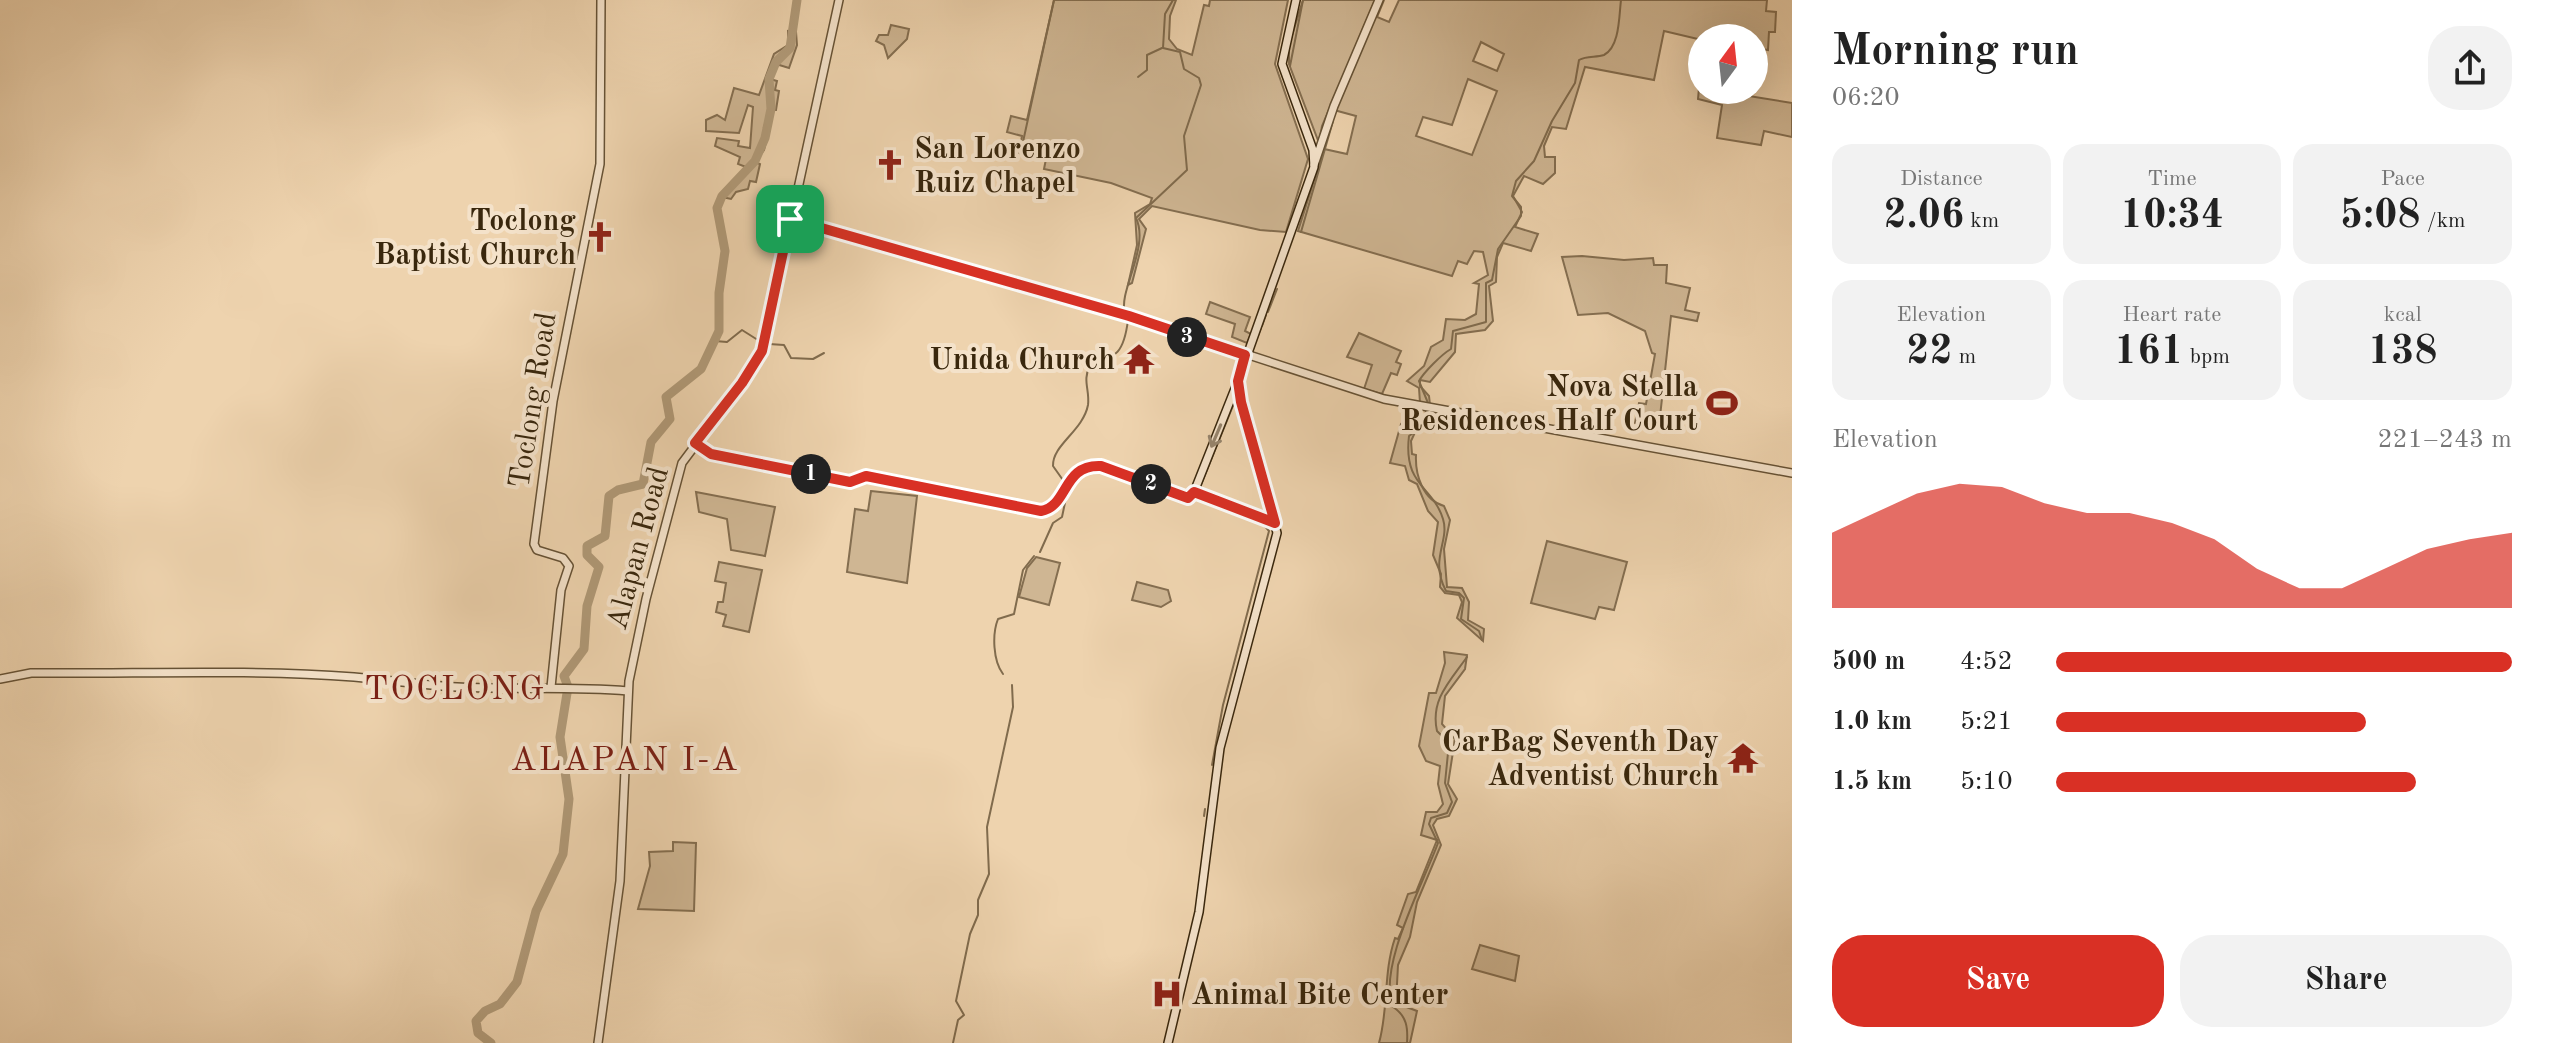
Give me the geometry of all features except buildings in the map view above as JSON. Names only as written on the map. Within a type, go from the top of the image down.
[{"type":"street","name":"Toclong Road","points":[[551,687],[561,590],[569,566],[563,558],[537,550],[534,544],[553,401],[600,164],[601,0]]},
{"type":"street","name":"Alapan Road","points":[[598,1043],[620,881],[628,691],[670,505],[682,463],[762,351],[839,0]]},
{"type":"street","points":[[1296,0],[1282,64],[1311,143],[1314,167]]},
{"type":"street","points":[[695,443],[711,454],[850,482],[866,476],[1047,510],[1086,465],[1101,466],[1188,498],[1194,492],[1231,400],[1334,106],[1379,0]]},
{"type":"street","points":[[790,219],[1129,316],[1245,355],[1420,407],[1792,473]]},
{"type":"street","points":[[1168,1043],[1199,912],[1220,748],[1277,533],[1238,381]]},
{"type":"street","points":[[1231,400],[1241,402]]},
{"type":"street","points":[[1194,492],[1275,523]]},
{"type":"street","points":[[0,679],[31,673],[264,675],[356,677],[389,683],[501,689],[567,686],[628,691]]},
{"type":"shaded area","points":[[1054,0],[1176,0],[1170,16],[1169,39],[1177,49],[1192,55],[1204,5],[1209,6],[1210,0],[1288,0],[1275,64],[1308,159],[1286,232],[1260,230],[1152,206],[1139,219],[1146,229],[1132,283],[1128,285],[1137,245],[1135,213],[1150,204],[1152,198],[1111,183],[1044,169],[1047,154],[1032,150],[1030,156],[1019,153],[1022,136],[1007,132],[1011,116],[1027,120]]},
{"type":"shaded area","points":[[1303,0],[1376,0],[1322,126],[1319,143],[1289,64],[1289,45]]},
{"type":"shaded area","points":[[1381,0],[1384,0],[1377,17],[1389,22],[1399,0],[1767,0],[1766,11],[1776,12],[1775,32],[1769,32],[1768,50],[1768,24],[1688,24],[1688,37],[1664,31],[1654,80],[1585,67],[1566,129],[1552,127],[1544,146],[1545,157],[1555,157],[1555,173],[1543,184],[1524,176],[1513,196],[1522,212],[1515,227],[1538,234],[1531,251],[1503,243],[1497,257],[1496,282],[1489,286],[1493,321],[1485,330],[1456,334],[1455,352],[1430,382],[1420,380],[1420,386],[1429,396],[1430,405],[1420,403],[1419,388],[1407,381],[1424,366],[1431,347],[1443,340],[1446,319],[1465,320],[1476,314],[1479,284],[1474,283],[1488,275],[1483,252],[1474,251],[1467,264],[1458,261],[1452,276],[1298,231],[1324,149],[1347,154],[1356,116],[1334,110]],"holes":[[[1481,42],[1504,54],[1497,71],[1473,61]],[[1468,79],[1497,91],[1472,155],[1416,136],[1423,117],[1452,125]]]},
{"type":"shaded area","points":[[891,25],[909,29],[907,39],[888,58],[884,45],[876,41],[879,35],[888,35]]},
{"type":"shaded area","points":[[788,31],[796,32],[797,45],[789,68],[776,64],[770,79],[777,81],[775,90],[779,91],[776,110],[770,110],[764,127],[769,129],[764,150],[755,162],[760,164],[756,182],[750,181],[748,189],[736,192],[731,199],[722,197],[746,167],[738,164],[740,157],[715,146],[717,138],[739,141],[738,146],[750,148],[753,107],[748,105],[739,133],[706,131],[706,120],[717,115],[725,120],[734,88],[759,95],[774,54],[788,45]]},
{"type":"shaded area","points":[[1768,99],[1792,103],[1792,137],[1764,131],[1761,145],[1717,138],[1722,105],[1718,104],[1768,104]]},
{"type":"shaded area","points":[[1562,257],[1624,260],[1653,258],[1654,265],[1667,265],[1666,283],[1690,288],[1685,310],[1699,313],[1697,321],[1671,316],[1659,426],[1635,423],[1639,403],[1646,404],[1655,354],[1645,331],[1608,313],[1578,315]]},
{"type":"shaded area","points":[[1210,302],[1250,317],[1245,331],[1251,334],[1247,343],[1232,337],[1235,324],[1206,314]]},
{"type":"shaded area","points":[[1359,333],[1401,351],[1396,362],[1401,364],[1397,375],[1391,373],[1382,394],[1364,389],[1372,365],[1347,357]]},
{"type":"shaded area","points":[[1426,411],[1438,413],[1434,431],[1417,428],[1411,441],[1412,454],[1416,455],[1422,486],[1431,498],[1444,506],[1450,520],[1444,549],[1447,587],[1462,588],[1469,602],[1468,620],[1484,629],[1483,641],[1457,618],[1462,602],[1459,595],[1445,593],[1440,587],[1441,574],[1433,555],[1438,522],[1428,511],[1417,484],[1409,480],[1405,466],[1390,463],[1401,424],[1412,428],[1423,424]]},
{"type":"shaded area","points":[[871,491],[917,496],[907,583],[847,572],[855,509],[868,511]]},
{"type":"shaded area","points":[[696,492],[775,507],[765,556],[731,550],[727,519],[699,512]]},
{"type":"shaded area","points":[[1547,541],[1627,562],[1614,610],[1599,607],[1595,619],[1531,603]]},
{"type":"shaded area","points":[[1036,557],[1060,563],[1049,605],[1019,597],[1027,568]]},
{"type":"shaded area","points":[[719,562],[762,570],[749,632],[723,626],[726,615],[716,612],[718,602],[723,602],[726,583],[715,581]]},
{"type":"shaded area","points":[[1137,582],[1168,590],[1171,601],[1161,607],[1132,600]]},
{"type":"shaded area","points":[[1444,652],[1467,655],[1465,669],[1445,696],[1442,724],[1455,739],[1448,784],[1457,799],[1449,816],[1437,819],[1433,825],[1441,845],[1417,902],[1410,937],[1398,965],[1396,1003],[1417,1011],[1410,1043],[1379,1043],[1391,951],[1395,938],[1398,939],[1403,928],[1397,925],[1408,894],[1416,892],[1437,840],[1421,835],[1426,812],[1437,812],[1443,804],[1438,784],[1440,766],[1426,761],[1419,746],[1429,693],[1436,693],[1445,663]]},
{"type":"shaded area","points":[[673,842],[696,843],[694,911],[638,909],[650,866],[649,852],[673,851]]},
{"type":"shaded area","points":[[1480,945],[1519,956],[1515,981],[1472,969]]},
{"type":"waterway","points":[[491,1043],[478,1033],[476,1021],[485,1011],[500,1004],[517,982],[536,911],[563,854],[569,799],[560,737],[568,687],[564,676],[584,649],[587,606],[599,567],[587,555],[587,546],[605,536],[609,496],[618,490],[643,484],[651,442],[670,419],[666,397],[701,369],[719,331],[719,293],[725,251],[717,208],[722,196],[755,161],[765,138],[771,109],[769,79],[776,62],[790,48],[797,0]]},
{"type":"waterway","points":[[1021,151],[1054,0]]},
{"type":"waterway","points":[[1125,312],[1124,303],[1139,242],[1136,218],[1187,170],[1184,136],[1201,85],[1199,78],[1184,69],[1180,52],[1163,48],[1165,14],[1173,0]]},
{"type":"waterway","points":[[1290,66],[1303,0]]},
{"type":"waterway","points":[[1360,36],[1375,0]]},
{"type":"waterway","points":[[1428,403],[1419,381],[1451,349],[1453,331],[1486,322],[1486,283],[1492,280],[1498,249],[1521,216],[1521,207],[1512,196],[1516,181],[1534,161],[1552,121],[1575,83],[1579,60],[1604,55],[1613,45],[1621,0]]},
{"type":"waterway","points":[[1138,77],[1147,70],[1147,55],[1162,48]]},
{"type":"waterway","points":[[1301,232],[1333,121]]},
{"type":"waterway","points":[[1268,312],[1277,289]]},
{"type":"waterway","points":[[1262,326],[1266,315]]},
{"type":"waterway","points":[[1065,483],[1053,466],[1054,458],[1085,414],[1088,405],[1086,381],[1090,366],[1118,352],[1128,320]]},
{"type":"waterway","points":[[1257,338],[1261,328]]},
{"type":"waterway","points":[[715,341],[727,342],[742,330],[761,342]]},
{"type":"waterway","points":[[769,344],[784,345],[791,358],[813,359],[824,353]]},
{"type":"waterway","points":[[1200,487],[1234,403]]},
{"type":"waterway","points":[[1429,411],[1427,423],[1409,436],[1410,465],[1443,519],[1444,535],[1439,560],[1441,580],[1446,591],[1459,593],[1464,598],[1461,619],[1479,631],[1482,640]]},
{"type":"waterway","points":[[1040,552],[1053,523],[1062,517],[1066,498]]},
{"type":"waterway","points":[[1198,500],[1264,525],[1269,531],[1223,705],[1212,765]]},
{"type":"waterway","points":[[1003,674],[995,655],[996,625],[998,619],[1014,614],[1023,570],[1034,556]]},
{"type":"waterway","points":[[1407,1043],[1406,1023],[1393,1007],[1391,971],[1404,926],[1438,843],[1429,824],[1431,818],[1447,813],[1452,802],[1445,783],[1449,743],[1437,731],[1436,710],[1443,691],[1467,657]]},
{"type":"waterway","points":[[953,1043],[958,1020],[964,1015],[956,1001],[970,934],[978,915],[978,900],[989,874],[987,827],[1013,707],[1012,685]]},
{"type":"waterway","points":[[1204,816],[1205,809]]},
{"type":"place","name":"San Lorenzo Ruiz Chapel","points":[[890,165]]},
{"type":"place","name":"Toclong Baptist Church","points":[[600,237]]},
{"type":"place","name":"Unida Church","points":[[1139,359]]},
{"type":"place","name":"Nova Stella Residences Half Court","points":[[1722,403]]},
{"type":"place","name":"CarBag Seventh Day Adventist Church","points":[[1743,758]]},
{"type":"place","name":"Animal Bite Center","points":[[1167,994]]},
{"type":"district","name":"TOCLONG","points":[[455,687]]},
{"type":"district","name":"ALAPAN I-A","points":[[625,758]]},
{"type":"route","points":[[790,219],[1129,316],[1245,355],[1238,381],[1241,402],[1275,523],[1194,492],[1188,498],[1101,466],[1086,465],[1079,470],[1053,505],[1041,511],[933,487],[866,476],[850,482],[711,454],[695,443],[712,425],[762,351],[790,219]]}]
